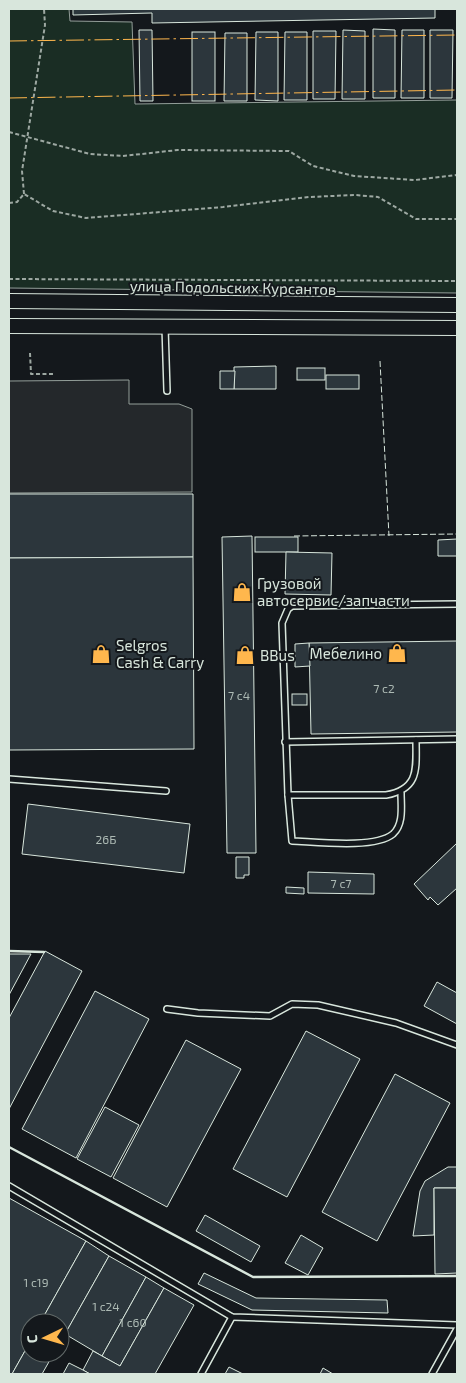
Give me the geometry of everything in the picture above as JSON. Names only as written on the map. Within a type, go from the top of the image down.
[{"type":"main road","name":"улица Подольских Курсантов","points":[[9,301],[457,305]]},
{"type":"main road","points":[[9,326],[457,328]]},
{"type":"lane","points":[[165,326],[167,391]]},
{"type":"lane","points":[[401,793],[402,819],[394,833],[377,842],[292,842],[285,742],[282,623],[288,609],[292,606],[457,604]]},
{"type":"lane","points":[[288,796],[386,796],[401,793],[411,784],[416,772],[416,740]]},
{"type":"lane","points":[[285,742],[457,740]]},
{"type":"lane","points":[[9,779],[166,791]]},
{"type":"lane","points":[[167,1009],[198,1013],[270,1016],[292,1004],[318,1005],[396,1023],[457,1045]]},
{"type":"lane","points":[[9,1186],[232,1317],[457,1324]]},
{"type":"lane","points":[[200,1374],[232,1317]]},
{"type":"lane","points":[[432,1374],[457,1328]]},
{"type":"path","points":[[9,203],[17,202],[24,194],[22,170],[45,25],[44,9]]},
{"type":"path","points":[[9,132],[90,154],[123,156],[178,150],[289,151],[314,166],[354,176],[415,180],[457,175]]},
{"type":"path","points":[[24,194],[53,211],[86,218],[233,206],[309,197],[355,195],[378,197],[416,219],[457,219]]},
{"type":"path","points":[[9,279],[457,281]]},
{"type":"path","points":[[30,353],[31,374],[54,374]]},
{"type":"green space","points":[[9,9],[69,9],[70,21],[132,22],[135,104],[457,100],[457,293],[9,288]]},
{"type":"shaded area","points":[[129,380],[129,404],[179,404],[192,409],[192,492],[9,493],[9,381]]},
{"type":"building","points":[[73,9],[435,9],[435,18],[152,23],[152,13],[73,15]]},
{"type":"building","points":[[373,29],[395,30],[395,98],[373,98]]},
{"type":"building","points":[[139,30],[152,30],[153,101],[140,101]]},
{"type":"building","points":[[343,30],[365,31],[365,99],[342,99]]},
{"type":"building","points":[[402,30],[424,30],[424,98],[401,98]]},
{"type":"building","points":[[430,30],[453,30],[452,98],[430,98]]},
{"type":"building","points":[[313,31],[336,31],[335,99],[313,99]]},
{"type":"building","points":[[192,32],[215,32],[215,101],[192,101]]},
{"type":"building","points":[[256,32],[278,32],[278,101],[255,100]]},
{"type":"building","points":[[285,32],[307,32],[307,100],[284,100]]},
{"type":"building","points":[[225,33],[247,33],[247,101],[224,101]]},
{"type":"building","points":[[276,366],[276,389],[234,389],[234,367]]},
{"type":"building","points":[[297,368],[325,368],[325,380],[297,380]]},
{"type":"building","points":[[220,371],[235,371],[234,389],[220,389]]},
{"type":"building","points":[[326,375],[359,375],[359,389],[326,389]]},
{"type":"building","points":[[9,494],[193,494],[193,557],[9,558]]},
{"type":"building","points":[[252,536],[256,853],[227,853],[222,537]]},
{"type":"building","points":[[255,537],[298,537],[298,552],[255,552]]},
{"type":"building","points":[[457,539],[457,556],[438,556],[438,540]]},
{"type":"building","points":[[286,552],[332,553],[331,595],[285,594]]},
{"type":"building","name":"Selgros Cash & Carry","points":[[193,557],[194,749],[9,750],[9,558]]},
{"type":"building","points":[[457,641],[457,732],[311,734],[309,643]]},
{"type":"building","points":[[309,643],[310,666],[295,667],[295,644]]},
{"type":"building","points":[[292,694],[307,694],[307,705],[292,705]]},
{"type":"building","points":[[28,804],[190,824],[184,873],[22,854]]},
{"type":"building","points":[[457,843],[457,888],[438,905],[430,897],[428,900],[414,884]]},
{"type":"building","points":[[236,857],[249,857],[249,875],[244,875],[244,878],[236,878]]},
{"type":"building","points":[[308,872],[374,874],[374,894],[308,893]]},
{"type":"building","points":[[286,887],[304,888],[304,894],[286,893]]},
{"type":"building","points":[[45,951],[82,971],[9,1109],[9,1018]]},
{"type":"building","points":[[9,954],[31,954],[9,995]]},
{"type":"building","points":[[437,982],[457,993],[457,1024],[424,1006]]},
{"type":"building","points":[[95,991],[149,1019],[76,1158],[22,1129]]},
{"type":"building","points":[[306,1031],[360,1059],[287,1197],[233,1169]]},
{"type":"building","points":[[186,1040],[241,1069],[167,1207],[113,1178]]},
{"type":"building","points":[[395,1074],[450,1103],[377,1241],[322,1212]]},
{"type":"building","points":[[105,1107],[139,1125],[111,1177],[77,1159]]},
{"type":"building","points":[[448,1167],[457,1167],[457,1188],[434,1188],[434,1235],[413,1236],[420,1191],[425,1181]]},
{"type":"building","points":[[434,1188],[457,1188],[457,1273],[435,1274]]},
{"type":"building","points":[[9,1198],[86,1241],[46,1313],[20,1313],[20,1360],[12,1374],[9,1374]]},
{"type":"building","points":[[205,1215],[260,1246],[251,1262],[196,1231]]},
{"type":"building","points":[[301,1235],[323,1248],[308,1275],[285,1263]]},
{"type":"building","points":[[86,1241],[109,1256],[70,1325],[70,1313],[46,1313]]},
{"type":"building","points":[[109,1256],[146,1277],[102,1356],[70,1337],[70,1325]]},
{"type":"building","points":[[204,1273],[256,1298],[387,1300],[388,1313],[252,1310],[198,1284]]},
{"type":"building","points":[[146,1277],[164,1288],[120,1366],[102,1356]]},
{"type":"building","points":[[164,1288],[194,1305],[155,1374],[90,1374],[83,1370],[93,1351],[120,1366]]},
{"type":"building","points":[[20,1360],[20,1363],[48,1363],[42,1374],[12,1374]]},
{"type":"building","points":[[69,1363],[90,1374],[63,1374]]},
{"type":"building","points":[[229,1367],[243,1374],[225,1374]]},
{"type":"building","points":[[323,1368],[333,1374],[320,1374]]},
{"type":"fence","points":[[380,361],[389,536]]},
{"type":"fence","points":[[294,536],[457,534]]},
{"type":"wall","points":[[9,951],[44,952]]},
{"type":"wall","points":[[9,1147],[253,1277],[457,1276]]},
{"type":"power","points":[[9,41],[457,35]]},
{"type":"power","points":[[9,98],[457,90]]},
{"type":"place","name":"Грузовой автосервис/запчасти","points":[[242,592]]},
{"type":"place","name":"Мебелино","points":[[397,653]]},
{"type":"place","name":"Selgros Cash & Carry","points":[[101,654]]},
{"type":"place","name":"BBus","points":[[245,655]]}]
